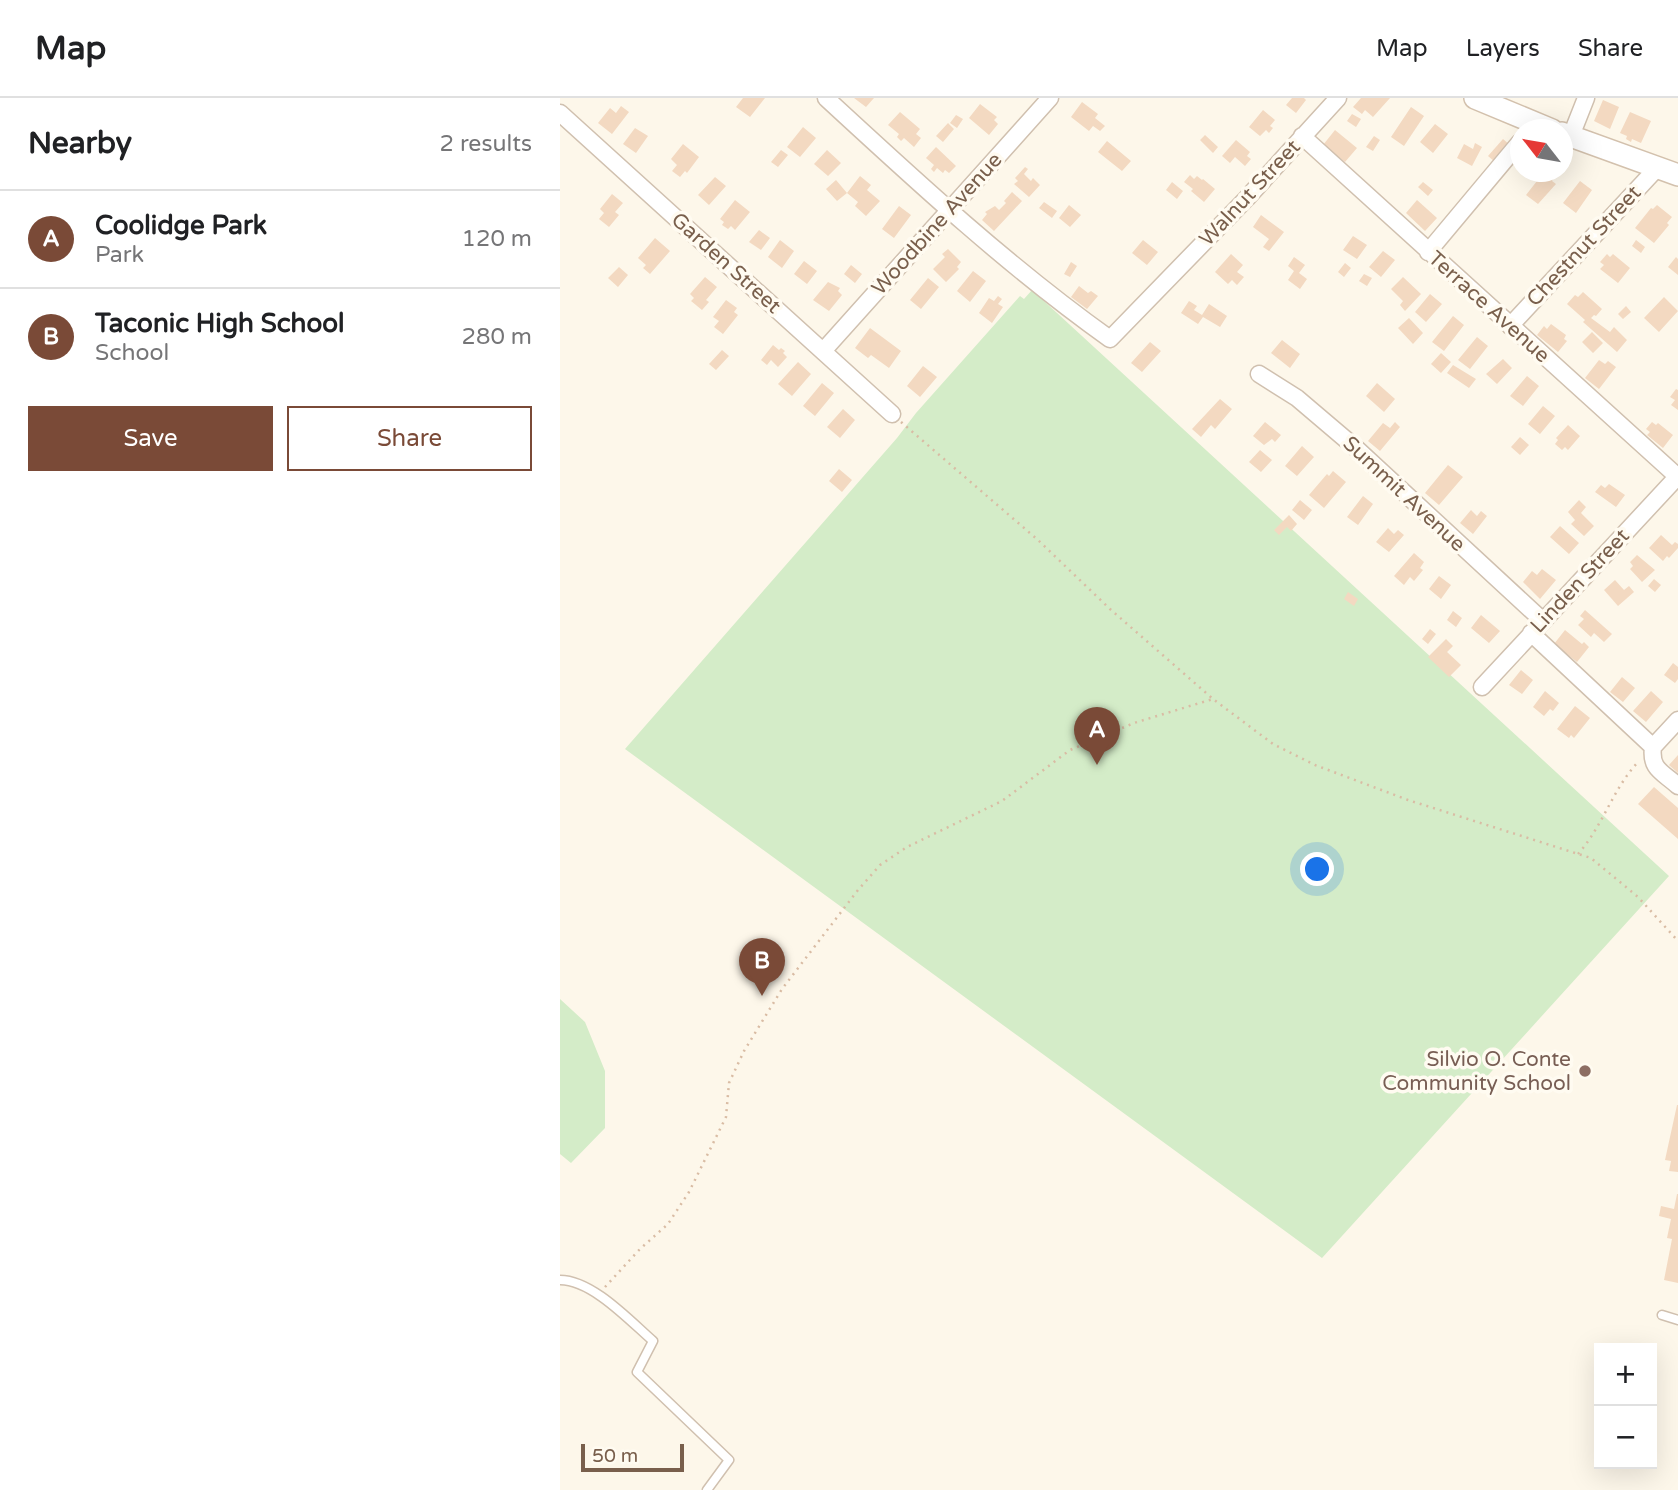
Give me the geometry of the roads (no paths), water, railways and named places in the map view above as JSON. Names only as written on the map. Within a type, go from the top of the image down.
[{"type":"street","points":[[826,98],[950,210]]},
{"type":"street","name":"Woodbine Avenue","points":[[824,350],[1050,98]]},
{"type":"street","name":"Walnut Street","points":[[950,210],[1062,305],[1110,339],[1247,198],[1338,98]]},
{"type":"street","points":[[1475,98],[1525,119]]},
{"type":"street","points":[[1563,119],[1586,98]]},
{"type":"street","name":"Garden Street","points":[[560,113],[892,414]]},
{"type":"street","name":"Terrace Avenue","points":[[1302,136],[1678,476]]},
{"type":"street","points":[[1573,138],[1678,175]]},
{"type":"street","points":[[1428,252],[1510,155]]},
{"type":"street","name":"Chestnut Street","points":[[1510,326],[1658,167]]},
{"type":"street","name":"Summit Avenue","points":[[1259,374],[1297,398],[1357,449],[1537,627],[1653,747]]},
{"type":"street","name":"Linden Street","points":[[1482,687],[1678,476]]},
{"type":"street","points":[[1678,720],[1653,747],[1651,759],[1678,786]]},
{"type":"lane","points":[[560,1280],[572,1280],[598,1294],[653,1341],[637,1372],[729,1460],[707,1490]]},
{"type":"lane","points":[[1662,1315],[1678,1320]]},
{"type":"place","name":"Coolidge Park","points":[[1097,765]]},
{"type":"place","name":"Taconic High School","points":[[762,996]]},
{"type":"place","name":"Silvio O. Conte Community School","points":[[1585,1071]]}]
